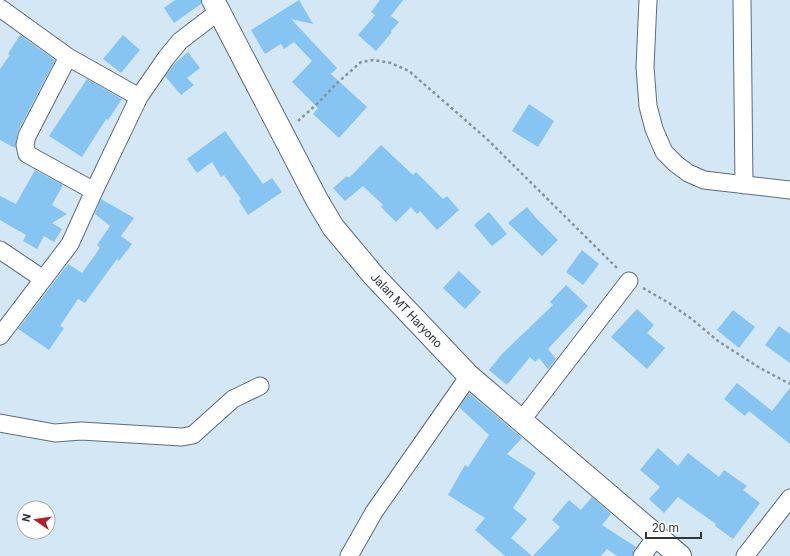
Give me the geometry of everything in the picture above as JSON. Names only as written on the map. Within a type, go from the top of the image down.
[{"type":"main road","name":"Jalan MT Haryono","points":[[216,6],[317,200],[334,227],[374,276],[469,376],[680,556]]},
{"type":"street","points":[[648,0],[645,67],[648,106],[654,130],[664,152],[688,173],[704,180],[790,190]]},
{"type":"street","points":[[742,0],[744,185]]},
{"type":"street","points":[[0,336],[70,244],[139,98],[166,58],[180,41],[216,6]]},
{"type":"street","points":[[0,8],[68,57],[139,98]]},
{"type":"street","points":[[68,57],[27,136],[25,145],[27,154],[94,191]]},
{"type":"street","points":[[0,250],[42,279]]},
{"type":"street","points":[[521,421],[629,281]]},
{"type":"street","points":[[349,556],[374,512],[469,376]]},
{"type":"street","points":[[0,423],[55,433],[81,431],[182,437],[193,435],[233,399],[260,386]]},
{"type":"street","points":[[745,556],[790,498]]},
{"type":"street","points":[[642,556],[656,537]]},
{"type":"path","points":[[283,134],[361,62],[373,60],[391,64],[409,71],[487,139],[629,281],[669,303],[693,320],[718,341],[754,364],[790,384]]},
{"type":"building","points":[[175,0],[201,0],[201,4],[174,23],[164,8]]},
{"type":"building","points":[[299,0],[313,24],[291,19],[337,68],[331,74],[367,107],[339,138],[313,114],[318,108],[292,82],[312,61],[294,42],[284,49],[281,44],[265,54],[251,30]]},
{"type":"building","points":[[380,0],[403,0],[391,16],[399,22],[376,51],[358,35],[375,15],[371,12]]},
{"type":"building","points":[[20,35],[55,60],[18,131],[15,148],[0,140],[0,69],[10,55],[8,54]]},
{"type":"building","points":[[123,35],[140,50],[121,73],[103,59]]},
{"type":"building","points":[[188,52],[200,68],[187,78],[194,85],[181,95],[165,76],[176,62]]},
{"type":"building","points":[[87,79],[122,99],[108,120],[106,119],[82,157],[49,136]]},
{"type":"building","points":[[529,104],[554,121],[538,147],[512,131]]},
{"type":"building","points":[[225,131],[263,184],[272,178],[282,192],[248,215],[239,201],[241,199],[224,175],[221,177],[212,162],[197,173],[187,159]]},
{"type":"building","points":[[381,145],[413,175],[416,172],[443,199],[447,196],[459,210],[437,230],[420,211],[417,214],[411,207],[396,222],[381,207],[383,205],[363,186],[345,201],[333,188],[347,176],[349,178]]},
{"type":"building","points":[[35,170],[63,185],[52,205],[67,214],[52,223],[62,229],[54,242],[44,236],[37,249],[23,241],[26,235],[0,220],[0,196],[16,204]]},
{"type":"building","points":[[101,199],[134,218],[121,236],[132,244],[119,261],[117,259],[85,303],[78,299],[60,326],[64,328],[49,350],[18,329],[68,264],[82,273],[100,248],[97,245],[110,226],[95,214]]},
{"type":"building","points":[[527,207],[558,240],[542,256],[508,223]]},
{"type":"building","points":[[489,212],[507,234],[492,246],[474,225]]},
{"type":"building","points":[[582,250],[599,264],[583,285],[566,272]]},
{"type":"building","points":[[459,271],[481,292],[465,309],[443,288]]},
{"type":"building","points":[[566,285],[588,306],[548,349],[556,359],[548,369],[539,358],[535,362],[530,357],[507,385],[489,370],[502,354],[553,305],[550,302]]},
{"type":"building","points":[[637,309],[654,325],[647,333],[665,348],[647,369],[611,337]]},
{"type":"building","points":[[733,310],[755,327],[739,348],[717,330]]},
{"type":"building","points":[[779,326],[790,334],[790,363],[765,345]]},
{"type":"building","points":[[737,383],[772,411],[790,388],[790,444],[749,411],[745,416],[724,399]]},
{"type":"building","points":[[469,393],[522,438],[507,454],[536,473],[513,508],[527,519],[511,538],[532,556],[505,556],[475,530],[485,518],[448,495],[465,465],[468,467],[489,435],[459,407]]},
{"type":"building","points":[[658,448],[678,466],[688,453],[719,477],[724,470],[747,486],[743,490],[760,503],[733,539],[715,526],[716,524],[678,497],[664,513],[649,499],[660,487],[640,470]]},
{"type":"building","points":[[592,497],[611,514],[602,525],[636,547],[632,556],[617,556],[607,549],[601,556],[533,556],[560,527],[552,520],[569,500],[581,510]]}]
